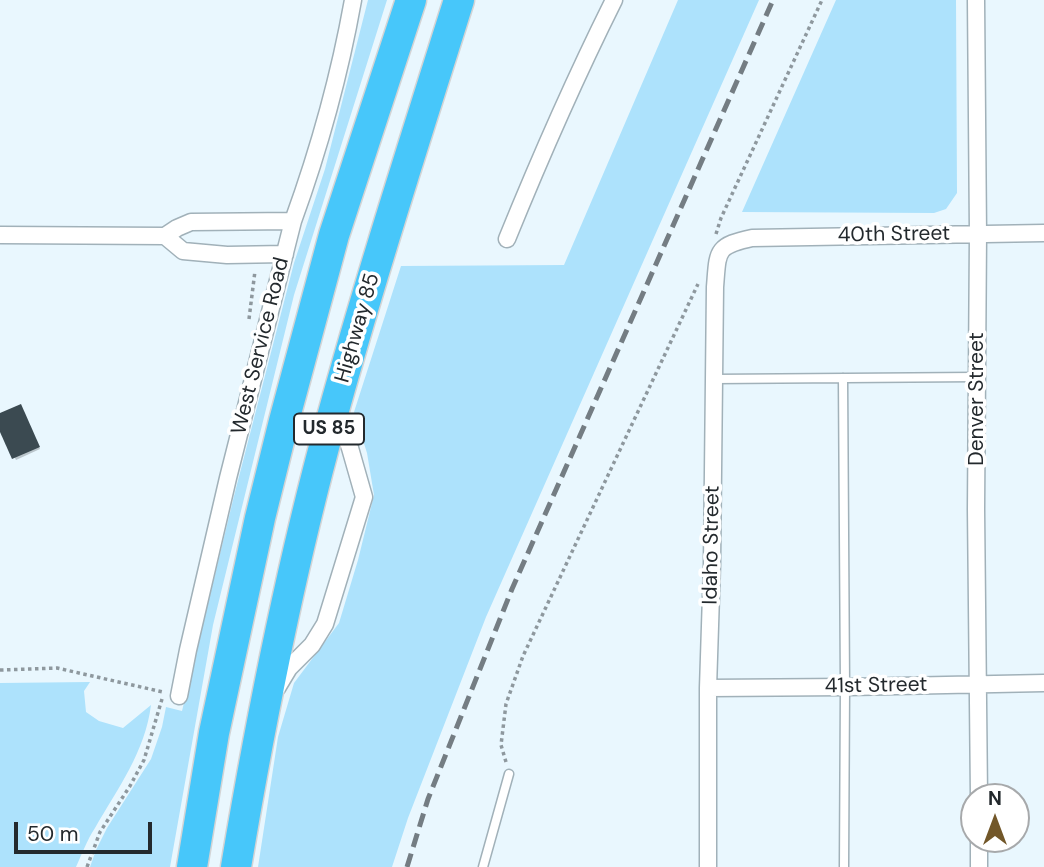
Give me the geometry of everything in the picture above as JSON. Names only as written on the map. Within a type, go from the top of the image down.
[{"type":"highway","name":"US 85","points":[[192,867],[217,720],[257,531],[284,421],[334,234],[411,0]]},
{"type":"highway","name":"Highway 85","points":[[236,867],[287,601],[335,407],[382,242],[460,0]]},
{"type":"street","name":"West Service Road","points":[[172,694],[188,650],[293,221],[306,185],[337,71],[353,0]]},
{"type":"street","points":[[507,239],[570,90],[614,0]]},
{"type":"street","name":"Denver Street","points":[[976,0],[979,783]]},
{"type":"street","points":[[0,235],[165,236],[191,222],[293,221]]},
{"type":"street","name":"40th Street","points":[[744,239],[1044,233]]},
{"type":"street","points":[[165,236],[183,251],[227,255],[285,254]]},
{"type":"street","name":"Idaho Street","points":[[708,867],[708,688],[715,287],[717,257],[723,248],[744,239]]},
{"type":"street","points":[[266,704],[289,668],[312,645],[326,624],[364,496],[335,407]]},
{"type":"street","name":"41st Street","points":[[708,688],[1044,683]]},
{"type":"lane","points":[[714,379],[977,377]]},
{"type":"lane","points":[[843,379],[844,867]]},
{"type":"lane","points":[[483,867],[509,774]]},
{"type":"path","points":[[713,241],[721,218],[822,0]]},
{"type":"path","points":[[247,327],[257,255]]},
{"type":"path","points":[[509,774],[501,745],[506,704],[523,656],[701,277]]},
{"type":"path","points":[[0,670],[57,668],[172,694],[144,760],[100,832],[87,867]]},
{"type":"shaded area","points":[[368,0],[387,0],[294,295],[213,625],[170,867],[90,867],[107,828],[151,759],[166,707],[182,711],[294,263],[325,169]]},
{"type":"shaded area","points":[[678,0],[759,0],[486,617],[408,818],[392,867],[258,867],[278,737],[294,683],[339,623],[374,495],[367,453],[354,412],[401,266],[564,265]]},
{"type":"shaded area","points":[[836,0],[956,0],[957,193],[946,209],[934,213],[742,212]]},
{"type":"shaded area","points":[[90,682],[84,691],[86,712],[99,721],[123,728],[151,705],[137,754],[76,867],[0,867],[0,683]]},
{"type":"building","points":[[21,404],[40,447],[12,459],[0,432],[0,413]]},
{"type":"railway","points":[[407,867],[428,799],[512,589],[773,0]]}]
